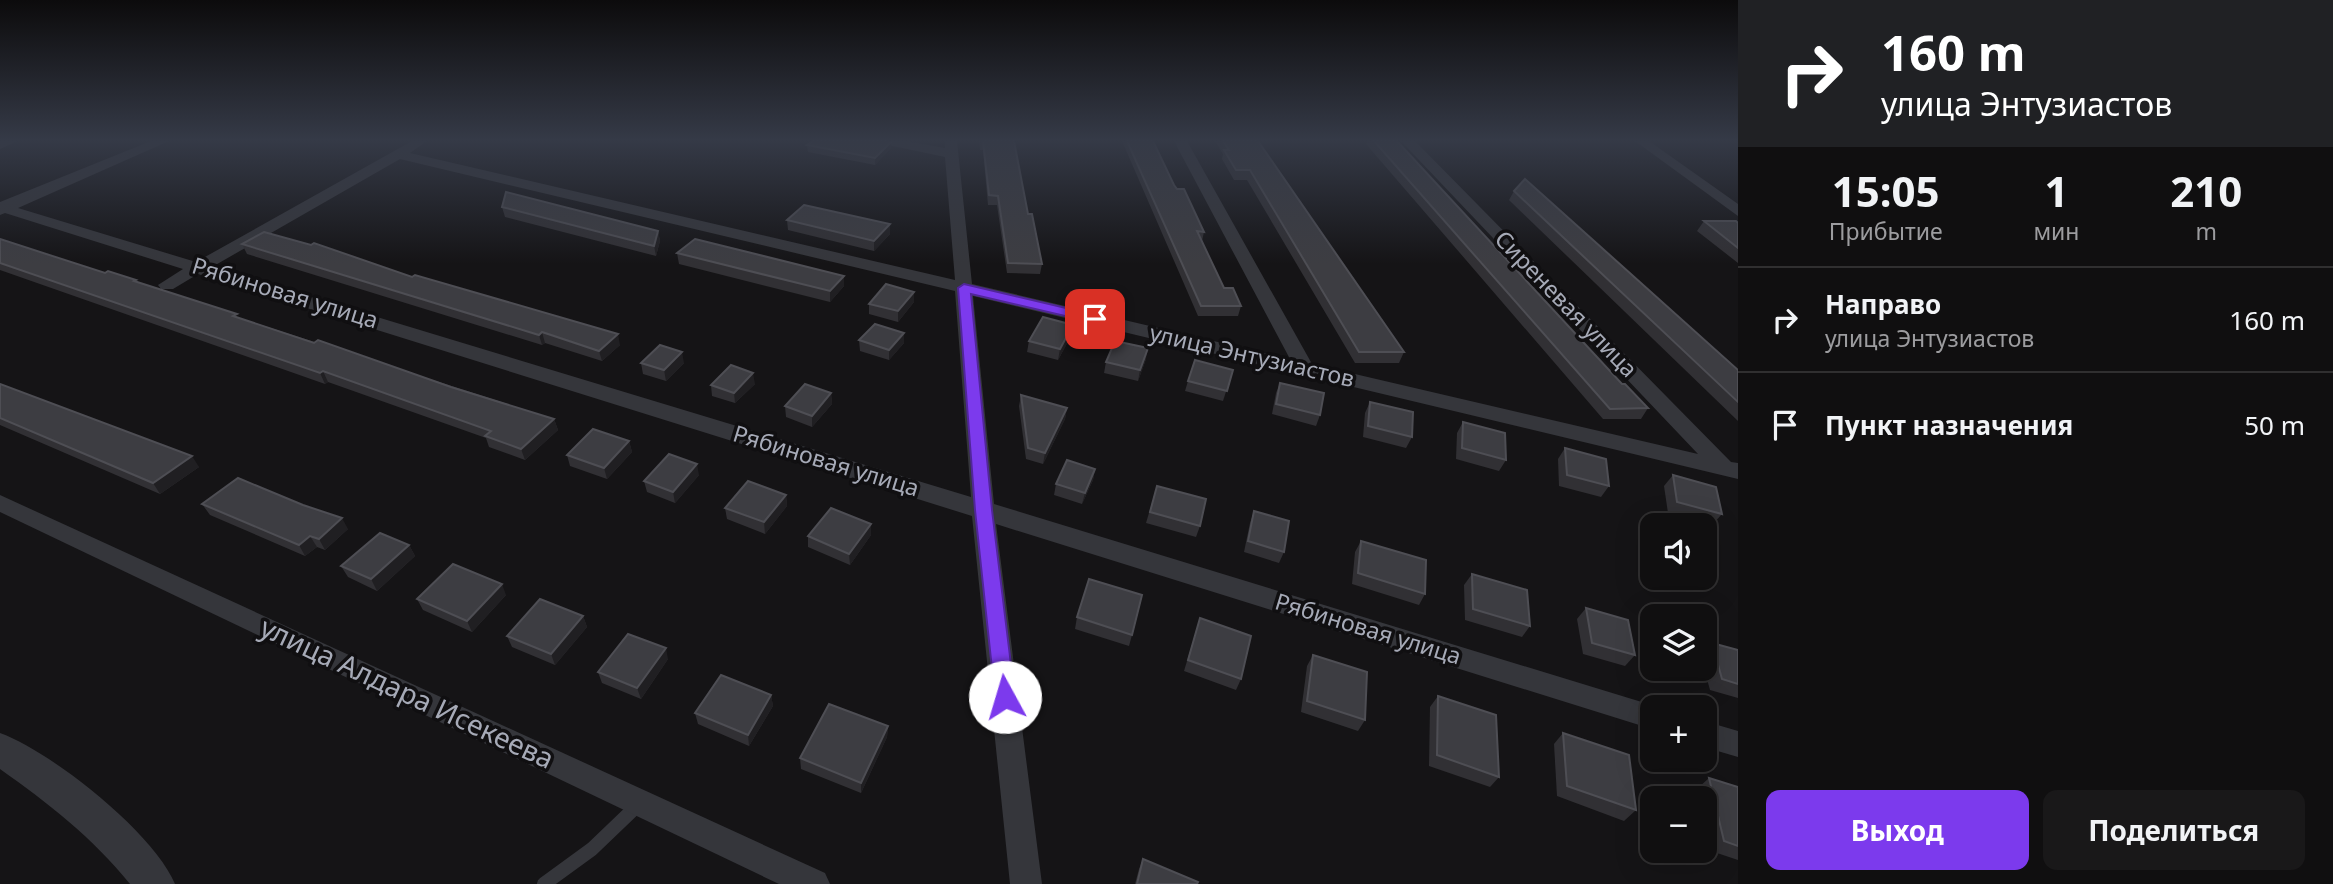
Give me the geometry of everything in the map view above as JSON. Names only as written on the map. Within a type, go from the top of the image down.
[{"type":"street","points":[[1,208],[63,182]]},
{"type":"street","points":[[167,285],[348,182]]},
{"type":"street","name":"улица Энтузиастов","points":[[517,182],[1731,470]]},
{"type":"street","points":[[955,182],[983,510],[1026,884]]},
{"type":"street","points":[[1203,182],[1305,369]]},
{"type":"street","name":"Сиреневая улица","points":[[1449,182],[1731,470]]},
{"type":"street","points":[[1698,182],[1738,211]]},
{"type":"street","name":"Рябиновая улица","points":[[1,208],[200,267],[1640,714]]},
{"type":"street","name":"улица Алдара Исекеева","points":[[0,503],[814,884]]},
{"type":"street","points":[[1717,738],[1738,744]]},
{"type":"street","points":[[0,749],[61,790],[120,841],[155,884]]},
{"type":"lane","points":[[544,884],[592,849],[641,802]]},
{"type":"building","points":[[988,182],[1022,182],[1028,214],[1032,214],[1042,264],[1008,263],[998,196],[989,195]]},
{"type":"building","points":[[1146,182],[1173,182],[1177,189],[1184,189],[1204,232],[1197,231],[1224,288],[1233,288],[1241,306],[1201,306]]},
{"type":"building","points":[[1257,182],[1287,182],[1404,352],[1359,352]]},
{"type":"building","points":[[1410,182],[1435,182],[1622,384],[1648,408],[1610,409]]},
{"type":"building","points":[[1522,182],[1529,182],[1738,370],[1738,402],[1514,191]]},
{"type":"building","points":[[506,192],[658,231],[654,246],[502,207]]},
{"type":"building","points":[[804,205],[890,224],[874,241],[787,220]]},
{"type":"building","points":[[1704,221],[1736,221],[1738,248]]},
{"type":"building","points":[[264,232],[311,245],[314,243],[412,277],[415,275],[618,334],[599,351],[242,244]]},
{"type":"building","points":[[0,239],[105,273],[108,271],[136,280],[134,281],[237,314],[233,316],[314,343],[318,340],[451,387],[554,419],[521,449],[485,436],[491,431],[323,371],[320,373],[0,263]]},
{"type":"building","points":[[695,239],[844,276],[830,291],[677,253]]},
{"type":"building","points":[[886,284],[914,292],[898,311],[869,304]]},
{"type":"building","points":[[1043,317],[1073,325],[1060,349],[1029,341]]},
{"type":"building","points":[[875,324],[904,333],[889,350],[859,340]]},
{"type":"building","points":[[1115,341],[1148,348],[1140,370],[1106,362]]},
{"type":"building","points":[[660,345],[682,352],[664,370],[641,363]]},
{"type":"building","points":[[1195,360],[1233,370],[1227,391],[1188,381]]},
{"type":"building","points":[[731,365],[753,373],[734,393],[711,385]]},
{"type":"building","points":[[1280,383],[1324,393],[1320,415],[1276,404]]},
{"type":"building","points":[[0,384],[192,456],[153,483],[0,418]]},
{"type":"building","points":[[805,384],[831,393],[812,416],[785,406]]},
{"type":"building","points":[[1021,395],[1067,408],[1045,453],[1028,448]]},
{"type":"building","points":[[1370,402],[1413,412],[1412,437],[1368,426]]},
{"type":"building","points":[[1463,422],[1505,433],[1506,460],[1462,448]]},
{"type":"building","points":[[593,429],[629,441],[604,468],[567,455]]},
{"type":"building","points":[[1565,448],[1606,459],[1609,486],[1567,475]]},
{"type":"building","points":[[669,454],[697,464],[673,492],[644,481]]},
{"type":"building","points":[[1067,460],[1095,469],[1085,493],[1056,484]]},
{"type":"building","points":[[1673,475],[1716,487],[1722,514],[1677,502]]},
{"type":"building","points":[[238,478],[342,518],[319,539],[310,536],[299,545],[202,504]]},
{"type":"building","points":[[748,481],[786,495],[764,522],[725,508]]},
{"type":"building","points":[[1157,486],[1206,499],[1200,526],[1150,512]]},
{"type":"building","points":[[831,508],[871,524],[849,554],[808,536]]},
{"type":"building","points":[[1254,511],[1289,521],[1284,552],[1248,541]]},
{"type":"building","points":[[380,533],[409,545],[371,579],[341,566]]},
{"type":"building","points":[[1361,541],[1426,560],[1425,594],[1358,573]]},
{"type":"building","points":[[453,564],[502,584],[467,621],[417,599]]},
{"type":"building","points":[[1472,574],[1527,590],[1530,626],[1473,609]]},
{"type":"building","points":[[1089,579],[1142,595],[1132,635],[1077,617]]},
{"type":"building","points":[[540,599],[583,616],[551,654],[507,636]]},
{"type":"building","points":[[1586,608],[1628,620],[1635,655],[1592,643]]},
{"type":"building","points":[[1200,618],[1251,636],[1241,679],[1188,660]]},
{"type":"building","points":[[628,634],[666,648],[637,688],[598,672]]},
{"type":"building","points":[[1717,644],[1738,650],[1738,684],[1722,679],[1717,661]]},
{"type":"building","points":[[1313,655],[1367,672],[1365,720],[1307,701]]},
{"type":"building","points":[[721,675],[771,695],[748,735],[695,713]]},
{"type":"building","points":[[1438,696],[1496,715],[1499,777],[1437,755]]},
{"type":"building","points":[[829,704],[888,726],[861,783],[800,758]]},
{"type":"building","points":[[1563,733],[1629,755],[1636,810],[1567,786]]},
{"type":"building","points":[[1709,778],[1738,787],[1738,846],[1724,841],[1717,812],[1717,786],[1711,786]]},
{"type":"building","points":[[1143,859],[1198,882],[1137,884]]},
{"type":"route","points":[[1005,697],[983,510],[964,288],[1095,319]]}]
